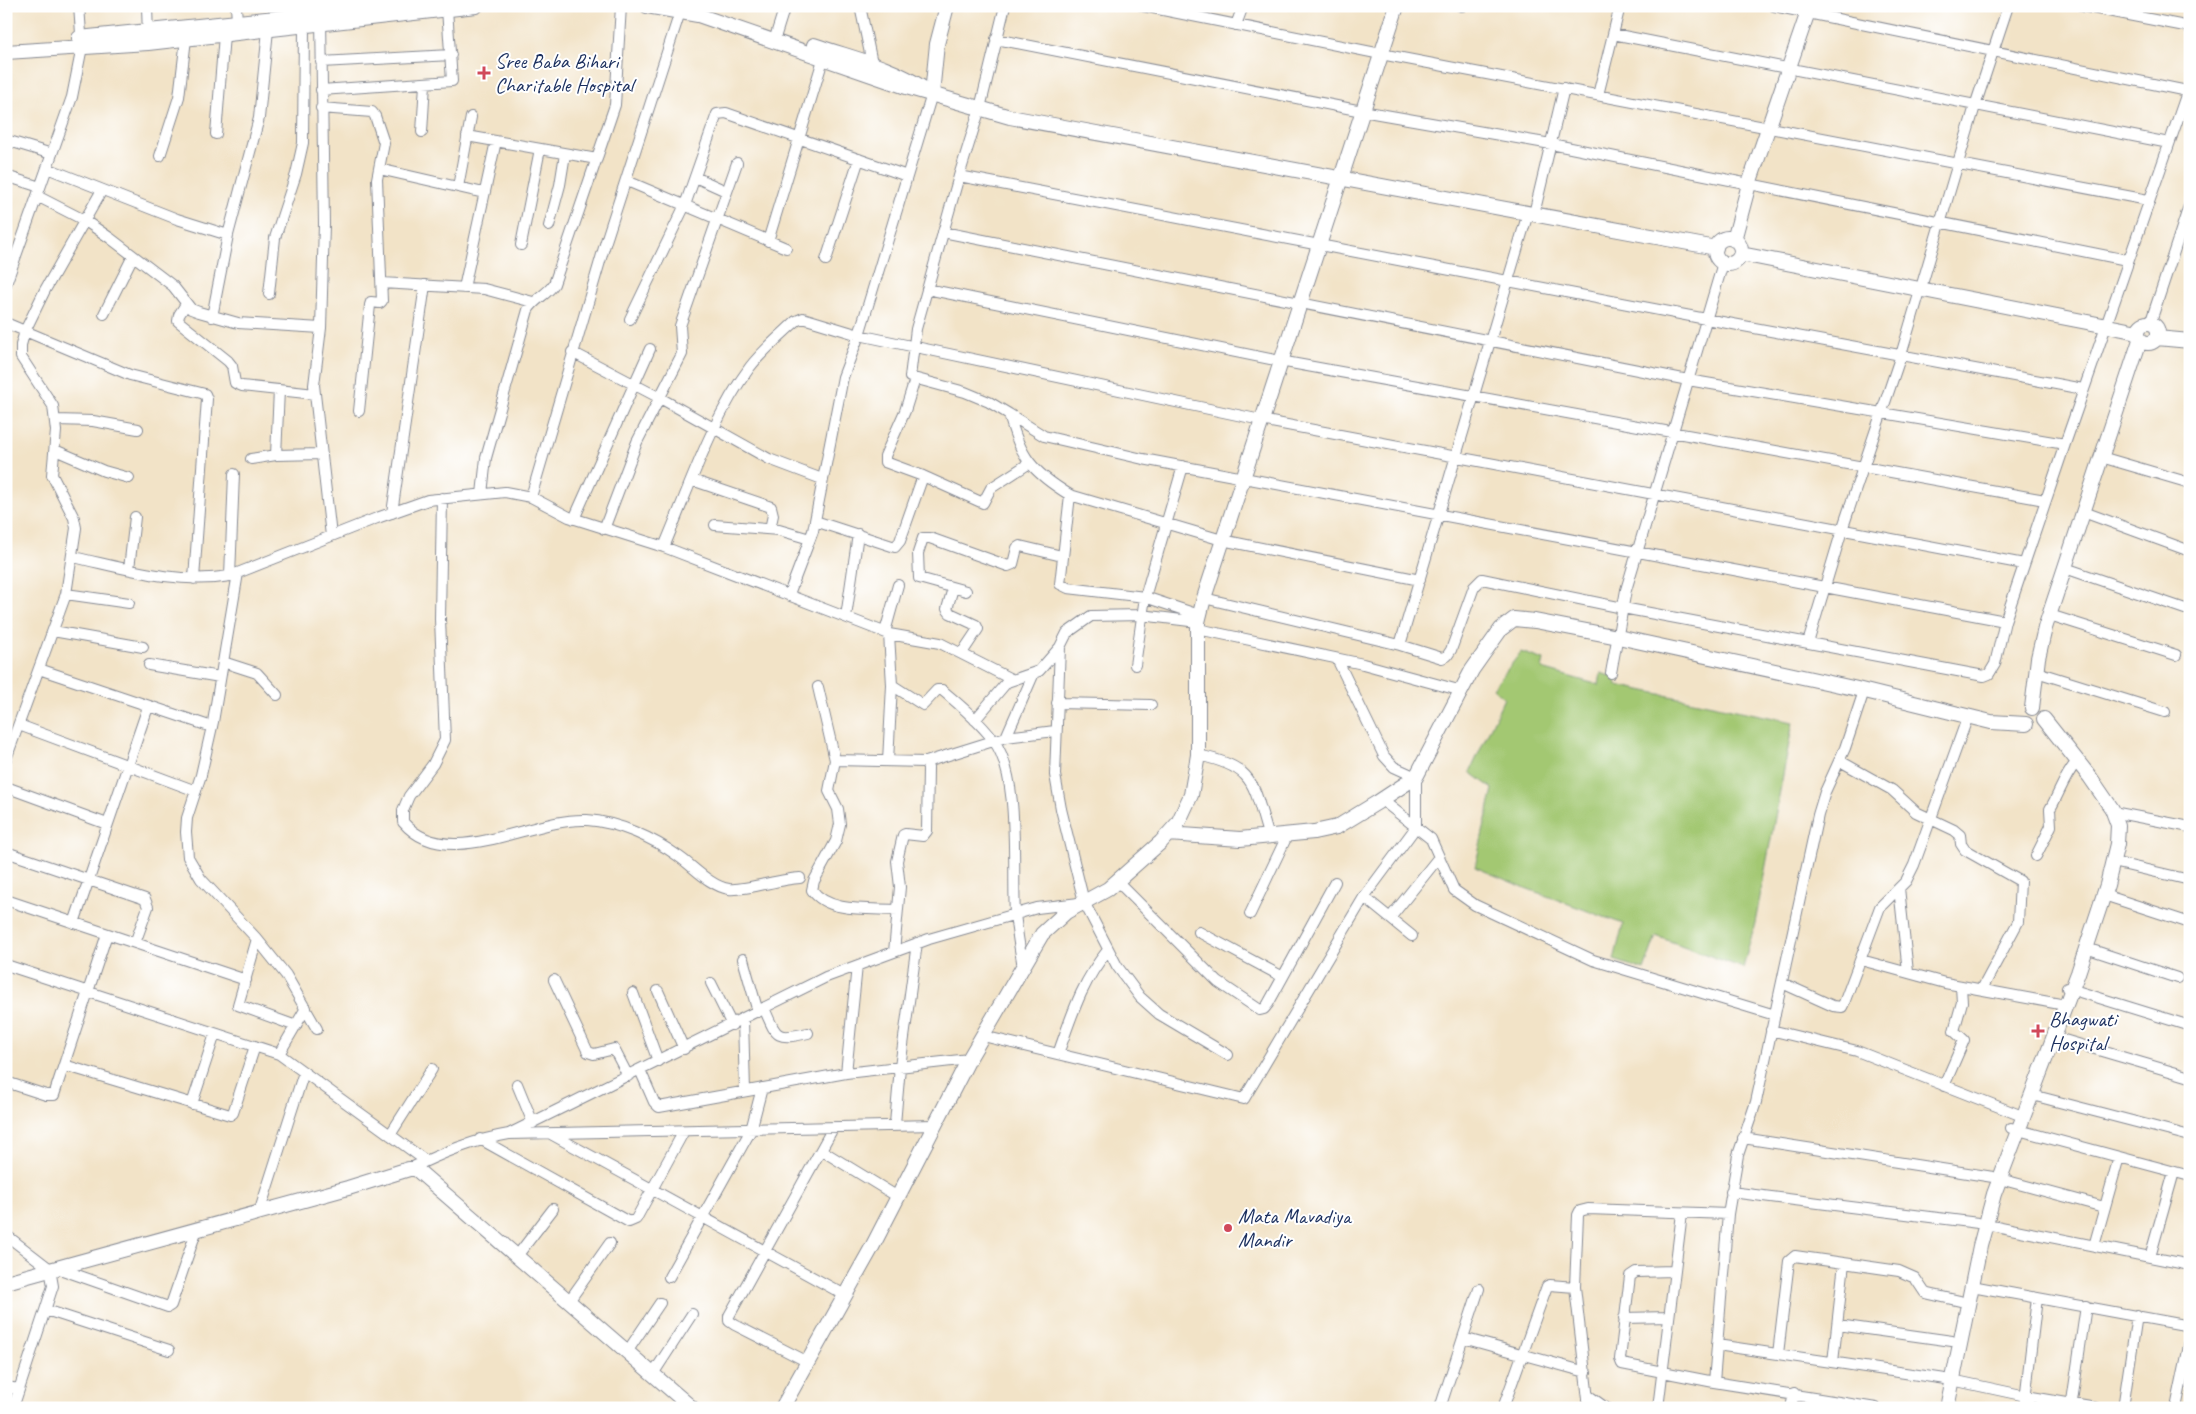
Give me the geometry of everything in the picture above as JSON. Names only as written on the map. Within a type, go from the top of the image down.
[{"type":"street","points":[[6,284],[9,269],[39,192],[72,97],[82,42],[79,6]]},
{"type":"street","points":[[147,6],[148,37]]},
{"type":"street","points":[[236,6],[237,21]]},
{"type":"street","points":[[6,44],[82,42],[148,37],[237,21],[321,19],[396,6]]},
{"type":"street","points":[[364,12],[476,6]]},
{"type":"street","points":[[482,494],[486,458],[517,345],[532,302],[550,290],[554,284],[597,159],[616,96],[621,6]]},
{"type":"street","points":[[647,6],[698,15],[776,37]]},
{"type":"street","points":[[694,6],[776,37],[870,69],[932,94],[1010,117],[1716,248]]},
{"type":"street","points":[[776,37],[785,6]]},
{"type":"street","points":[[860,6],[870,69]]},
{"type":"street","points":[[789,594],[815,521],[843,377],[858,335],[932,94],[937,44],[947,6]]},
{"type":"street","points":[[1005,6],[980,108],[927,288],[913,347],[910,377],[965,392],[989,402],[1044,436],[1184,466],[2005,621]]},
{"type":"street","points":[[1143,6],[1381,54],[2148,200]]},
{"type":"street","points":[[1236,25],[1243,6]]},
{"type":"street","points":[[782,1408],[898,1197],[969,1059],[1042,934],[1066,912],[1108,889],[1168,834],[1178,823],[1191,795],[1198,755],[1198,622],[1204,598],[1397,6]]},
{"type":"street","points":[[1598,95],[1620,6]]},
{"type":"street","points":[[1204,598],[1400,646],[1434,657],[1447,656],[1474,587],[1482,579],[1622,608],[1984,676],[1993,670],[2005,621],[2045,500],[2127,260],[2189,87],[1993,51],[1808,10],[1774,6]]},
{"type":"street","points":[[1808,643],[1842,530],[1901,355],[1939,222],[1960,164],[1975,106],[2008,6]]},
{"type":"street","points":[[2082,6],[2190,27]]},
{"type":"street","points":[[321,90],[452,82],[447,9]]},
{"type":"street","points":[[1734,240],[1748,184],[1808,10]]},
{"type":"street","points":[[531,497],[572,352],[680,12]]},
{"type":"street","points":[[148,37],[186,39],[304,26],[321,19]]},
{"type":"street","points":[[321,19],[324,224],[321,328],[315,394],[331,536]]},
{"type":"street","points":[[269,294],[275,238],[296,174],[303,142],[304,26]]},
{"type":"street","points":[[212,317],[228,235],[258,118],[268,30]]},
{"type":"street","points":[[1613,34],[1787,70],[2169,143]]},
{"type":"street","points":[[216,134],[224,35]]},
{"type":"street","points":[[160,156],[180,97],[186,39]]},
{"type":"street","points":[[996,39],[1362,111],[1551,144],[2127,260]]},
{"type":"street","points":[[6,52],[82,42]]},
{"type":"street","points":[[768,241],[825,54]]},
{"type":"street","points":[[321,62],[451,55]]},
{"type":"street","points":[[422,132],[425,84]]},
{"type":"street","points":[[1400,646],[1475,397],[1507,281],[1531,214],[1551,144],[1564,88]]},
{"type":"street","points":[[321,108],[367,111],[375,116],[384,143],[378,169],[378,220],[382,301],[380,303],[372,302],[370,305],[359,411]]},
{"type":"street","points":[[630,319],[685,205],[715,118],[721,113],[907,176]]},
{"type":"street","points":[[458,187],[471,117]]},
{"type":"street","points":[[467,136],[597,159]]},
{"type":"street","points":[[6,140],[52,154]]},
{"type":"street","points":[[464,288],[496,141]]},
{"type":"street","points":[[521,245],[540,149]]},
{"type":"street","points":[[549,226],[560,185],[565,154]]},
{"type":"street","points":[[826,260],[859,159]]},
{"type":"street","points":[[604,530],[637,442],[682,354],[680,326],[737,163]]},
{"type":"street","points":[[47,168],[177,219],[228,235]]},
{"type":"street","points":[[378,169],[484,193]]},
{"type":"street","points":[[6,176],[39,192],[84,220],[173,286],[191,308],[212,317],[238,323],[321,328]]},
{"type":"street","points":[[959,176],[2083,389]]},
{"type":"street","points":[[695,177],[726,192]]},
{"type":"street","points":[[626,180],[786,248]]},
{"type":"street","points":[[6,760],[66,594],[76,528],[74,518],[52,475],[56,420],[49,396],[21,357],[20,345],[25,331],[102,190]]},
{"type":"street","points":[[2036,718],[2042,674],[2056,617],[2189,207]]},
{"type":"street","points":[[943,232],[1688,380],[2064,444]]},
{"type":"street","points":[[1723,239],[1734,240],[1739,243],[1741,254],[1734,263],[1722,263],[1718,259],[1716,248],[1723,239]]},
{"type":"street","points":[[1741,254],[2148,335],[2190,341]]},
{"type":"street","points":[[104,314],[133,256]]},
{"type":"street","points":[[1611,674],[1622,608],[1722,263]]},
{"type":"street","points":[[382,283],[500,292],[532,302]]},
{"type":"street","points":[[392,513],[425,286]]},
{"type":"street","points":[[927,288],[1280,361],[1672,434],[2045,500]]},
{"type":"street","points":[[186,304],[179,315],[178,321],[228,361],[232,366],[235,383],[242,386],[315,394]]},
{"type":"street","points":[[664,547],[714,429],[750,367],[796,321],[803,318],[858,335],[1261,420],[2024,564]]},
{"type":"street","points":[[6,323],[130,375],[205,394],[207,399],[194,579]]},
{"type":"street","points":[[2148,335],[2190,334]]},
{"type":"street","points":[[1946,1408],[1952,1341],[1960,1301],[1982,1223],[2014,1129],[2032,1095],[2054,1038],[2099,894],[2113,831],[2109,813],[2075,764],[2036,718],[2038,658],[2046,628],[2148,335]]},
{"type":"street","points":[[574,519],[650,349]]},
{"type":"street","points":[[572,352],[660,398],[770,460],[822,479]]},
{"type":"street","points":[[915,379],[908,402],[884,460],[889,464],[923,476],[983,503],[991,488],[1028,464]]},
{"type":"street","points":[[276,455],[279,390]]},
{"type":"street","points":[[1009,414],[1015,438],[1028,464],[1052,484],[1070,495],[1105,507],[1168,522],[1222,540],[1420,580]]},
{"type":"street","points":[[56,420],[93,421],[138,429]]},
{"type":"street","points":[[55,450],[104,471],[129,478]]},
{"type":"street","points":[[251,459],[276,455],[322,454]]},
{"type":"street","points":[[2108,459],[2190,483]]},
{"type":"street","points":[[1135,665],[1145,597],[1184,466]]},
{"type":"street","points":[[234,474],[234,574],[223,662],[212,726],[186,832],[191,862],[201,879],[257,939],[286,975],[317,1029]]},
{"type":"street","points":[[815,521],[858,534],[890,547],[898,545],[923,476]]},
{"type":"street","points":[[692,480],[772,507],[773,514],[770,529]]},
{"type":"street","points":[[73,557],[129,569],[194,579],[234,574],[428,500],[505,492],[531,497],[574,519],[604,530],[664,547],[887,633],[932,641],[962,653],[1012,680]]},
{"type":"street","points":[[1070,495],[1060,581],[1064,587],[1145,597],[1198,622]]},
{"type":"street","points":[[442,498],[440,612],[445,740],[433,764],[409,796],[403,810],[402,822],[411,832],[427,840],[462,844],[480,842],[553,822],[589,820],[629,831],[659,844],[714,883],[728,889],[800,878]]},
{"type":"street","points":[[2089,514],[2190,551]]},
{"type":"street","points":[[129,569],[135,517]]},
{"type":"street","points":[[716,525],[770,529],[810,539]]},
{"type":"street","points":[[846,617],[858,534]]},
{"type":"street","points":[[966,591],[919,578],[918,551],[924,538],[930,538],[1008,566],[1013,564],[1017,548],[1020,546],[1062,556]]},
{"type":"street","points":[[2071,570],[2186,609],[2190,608]]},
{"type":"street","points":[[888,761],[892,685],[887,633],[898,585]]},
{"type":"street","points":[[953,588],[947,609],[976,625],[978,629],[962,653]]},
{"type":"street","points":[[66,594],[129,603]]},
{"type":"street","points":[[975,720],[1004,686],[1012,680],[1034,673],[1045,666],[1060,647],[1067,633],[1091,616],[1141,615],[1198,622],[1462,690]]},
{"type":"street","points":[[2056,617],[2176,655]]},
{"type":"street","points":[[983,1036],[1244,1099],[1364,897],[1416,827],[1416,777],[1472,670],[1502,628],[1514,619],[1535,621],[1618,637],[1864,691],[1991,722],[2036,718]]},
{"type":"street","points":[[53,631],[143,647]]},
{"type":"street","points":[[1060,647],[1054,758],[1058,794],[1084,902],[1108,950],[1140,997],[1159,1014],[1228,1056]]},
{"type":"street","points":[[1337,659],[1384,756],[1394,767],[1416,777]]},
{"type":"street","points":[[223,662],[257,673],[277,695]]},
{"type":"street","points":[[149,665],[220,677]]},
{"type":"street","points":[[39,669],[148,707],[212,726]]},
{"type":"street","points":[[1006,737],[1014,724],[1034,673]]},
{"type":"street","points":[[2042,674],[2165,712]]},
{"type":"street","points":[[892,685],[923,705],[937,690],[942,690],[975,720],[995,742],[1006,772],[1014,820],[1015,914],[1023,968]]},
{"type":"street","points":[[818,687],[835,760],[829,791],[838,809],[839,833],[814,881],[812,890],[819,899],[830,904],[898,910]]},
{"type":"street","points":[[1714,1382],[1731,1192],[1743,1138],[1756,1102],[1818,815],[1825,792],[1840,761],[1864,691]]},
{"type":"street","points":[[1057,703],[1151,705]]},
{"type":"street","points":[[74,923],[148,707]]},
{"type":"street","points":[[1782,984],[1833,1006],[1842,1007],[1862,960],[1880,907],[1899,888],[1914,866],[1968,716]]},
{"type":"street","points":[[2014,1129],[2017,1114],[2060,1004],[2069,989],[2086,948],[2104,895],[2119,831],[2114,812],[2090,777],[2036,718]]},
{"type":"street","points":[[19,725],[128,764],[196,792]]},
{"type":"street","points":[[835,760],[926,762],[1006,737],[1055,731]]},
{"type":"street","points":[[1198,755],[1231,763],[1246,774],[1253,785],[1269,837]]},
{"type":"street","points":[[1840,761],[1892,790],[1912,809],[1954,830],[1960,835],[1961,844],[1965,850],[2019,880],[2021,883],[2018,901],[2020,913],[2018,922],[1982,989]]},
{"type":"street","points":[[894,952],[900,887],[897,862],[903,835],[923,836],[927,831],[926,762]]},
{"type":"street","points":[[2036,856],[2051,826],[2050,809],[2058,798],[2069,771],[2075,764]]},
{"type":"street","points":[[1168,834],[1240,840],[1287,836],[1337,827],[1416,777]]},
{"type":"street","points":[[6,788],[107,824]]},
{"type":"street","points":[[1382,800],[1431,839],[1449,882],[1460,895],[1556,943],[1612,966],[1775,1014]]},
{"type":"street","points":[[2114,812],[2190,827]]},
{"type":"street","points":[[1250,914],[1287,836]]},
{"type":"street","points":[[6,852],[147,901],[148,906],[135,943]]},
{"type":"street","points":[[1390,918],[1439,856]]},
{"type":"street","points":[[2112,862],[2190,880]]},
{"type":"street","points":[[1117,881],[1207,972],[1257,1008],[1264,1009],[1335,882]]},
{"type":"street","points":[[1899,888],[1908,972]]},
{"type":"street","points":[[2104,895],[2190,923]]},
{"type":"street","points":[[1364,897],[1412,936]]},
{"type":"street","points":[[6,900],[246,980]]},
{"type":"street","points":[[509,1134],[826,977],[917,943],[1015,914],[1037,908],[1084,902]]},
{"type":"street","points":[[1198,932],[1283,977]]},
{"type":"street","points":[[6,1082],[51,1096],[56,1090],[86,992],[107,934]]},
{"type":"street","points":[[257,939],[238,1005],[296,1026]]},
{"type":"street","points":[[895,1124],[900,1067],[917,943]]},
{"type":"street","points":[[2086,948],[2177,978]]},
{"type":"street","points":[[1058,1054],[1078,997],[1093,969],[1108,950]]},
{"type":"street","points":[[743,959],[761,1010],[775,1033],[779,1036],[788,1037],[808,1033]]},
{"type":"street","points":[[1862,960],[1961,987],[1982,989],[2060,1004]]},
{"type":"street","points":[[6,965],[279,1054],[426,1161]]},
{"type":"street","points":[[846,1073],[857,966]]},
{"type":"street","points":[[554,980],[588,1052],[594,1054],[614,1049],[628,1076]]},
{"type":"street","points":[[711,983],[732,1025]]},
{"type":"street","points":[[1944,1086],[1964,1040],[1954,1031],[1962,1002],[1961,987]]},
{"type":"street","points":[[2069,989],[2190,1026]]},
{"type":"street","points":[[658,991],[684,1049]]},
{"type":"street","points":[[633,993],[658,1061]]},
{"type":"street","points":[[279,1054],[306,1008]]},
{"type":"street","points":[[743,1019],[745,1091]]},
{"type":"street","points":[[1772,1030],[1857,1051],[2017,1114]]},
{"type":"street","points":[[192,1104],[215,1034]]},
{"type":"street","points":[[2054,1038],[2190,1077]]},
{"type":"street","points":[[64,1065],[230,1115],[233,1113],[255,1046]]},
{"type":"street","points":[[640,1070],[654,1102],[659,1107],[846,1073],[969,1059]]},
{"type":"street","points":[[390,1135],[432,1069]]},
{"type":"street","points":[[259,1213],[304,1072]]},
{"type":"street","points":[[517,1084],[533,1123]]},
{"type":"street","points":[[669,1276],[751,1130],[762,1088]]},
{"type":"street","points":[[2032,1095],[2190,1136]]},
{"type":"street","points":[[6,1282],[348,1188],[409,1168],[480,1139],[509,1134],[833,1128],[895,1124],[935,1125]]},
{"type":"street","points":[[808,1362],[729,1321],[730,1311],[833,1128]]},
{"type":"street","points":[[2014,1129],[2190,1176]]},
{"type":"street","points":[[480,1139],[624,1221],[633,1222],[684,1131]]},
{"type":"street","points":[[550,1134],[845,1295]]},
{"type":"street","points":[[1743,1138],[1996,1178],[2104,1207]]},
{"type":"street","points":[[821,1150],[898,1197]]},
{"type":"street","points":[[2094,1246],[2119,1157]]},
{"type":"street","points":[[409,1168],[422,1173],[692,1408]]},
{"type":"street","points":[[2150,1257],[2174,1172]]},
{"type":"street","points":[[1731,1192],[1982,1223],[2190,1265]]},
{"type":"street","points":[[517,1256],[552,1209]]},
{"type":"street","points":[[1589,1408],[1575,1287],[1577,1221],[1580,1211],[1588,1209],[1728,1214]]},
{"type":"street","points":[[1658,1408],[1682,1212]]},
{"type":"street","points":[[1939,1408],[1949,1380],[1972,1286],[1982,1223]]},
{"type":"street","points":[[6,1235],[54,1269],[168,1307],[172,1305],[197,1229]]},
{"type":"street","points":[[569,1301],[610,1243]]},
{"type":"street","points":[[1778,1354],[1790,1258],[1799,1255],[1898,1271],[1915,1278],[1925,1293],[1960,1301]]},
{"type":"street","points":[[1833,1362],[1844,1263]]},
{"type":"street","points":[[13,1408],[46,1310],[53,1286],[54,1269]]},
{"type":"street","points":[[1674,1271],[1632,1273],[1624,1318],[1620,1359],[1622,1364],[1662,1373],[1794,1393],[1876,1408]]},
{"type":"street","points":[[1503,1408],[1547,1286],[1550,1284],[1575,1287]]},
{"type":"street","points":[[1972,1286],[2190,1326]]},
{"type":"street","points":[[1440,1408],[1479,1289]]},
{"type":"street","points":[[2024,1408],[2037,1298]]},
{"type":"street","points":[[627,1352],[660,1302]]},
{"type":"street","points":[[2072,1406],[2086,1306]]},
{"type":"street","points":[[46,1310],[169,1350]]},
{"type":"street","points":[[653,1374],[692,1314]]},
{"type":"street","points":[[2122,1408],[2137,1315]]},
{"type":"street","points":[[1624,1318],[1669,1317]]},
{"type":"street","points":[[1838,1325],[1952,1341]]},
{"type":"street","points":[[1463,1338],[1521,1356],[1586,1372]]},
{"type":"street","points":[[2176,1408],[2190,1341]]},
{"type":"street","points":[[1717,1344],[1949,1380],[2072,1406],[2096,1408]]},
{"type":"street","points":[[6,1387],[19,1389]]},
{"type":"street","points":[[1792,1408],[1794,1393]]},
{"type":"street","points":[[1589,1396],[1606,1408]]},
{"type":"green space","points":[[1521,652],[1544,660],[1542,669],[1599,685],[1601,673],[1616,678],[1617,685],[1793,722],[1755,923],[1743,968],[1656,936],[1644,970],[1614,960],[1623,924],[1475,867],[1493,789],[1470,772],[1504,698],[1493,688]]},
{"type":"place","name":"Sree Baba Bihari Charitable Hospital","points":[[484,73]]},
{"type":"place","name":"Bhagwati Hospital","points":[[2038,1031]]},
{"type":"place","name":"Mata Mavadiya Mandir","points":[[1228,1228]]}]
